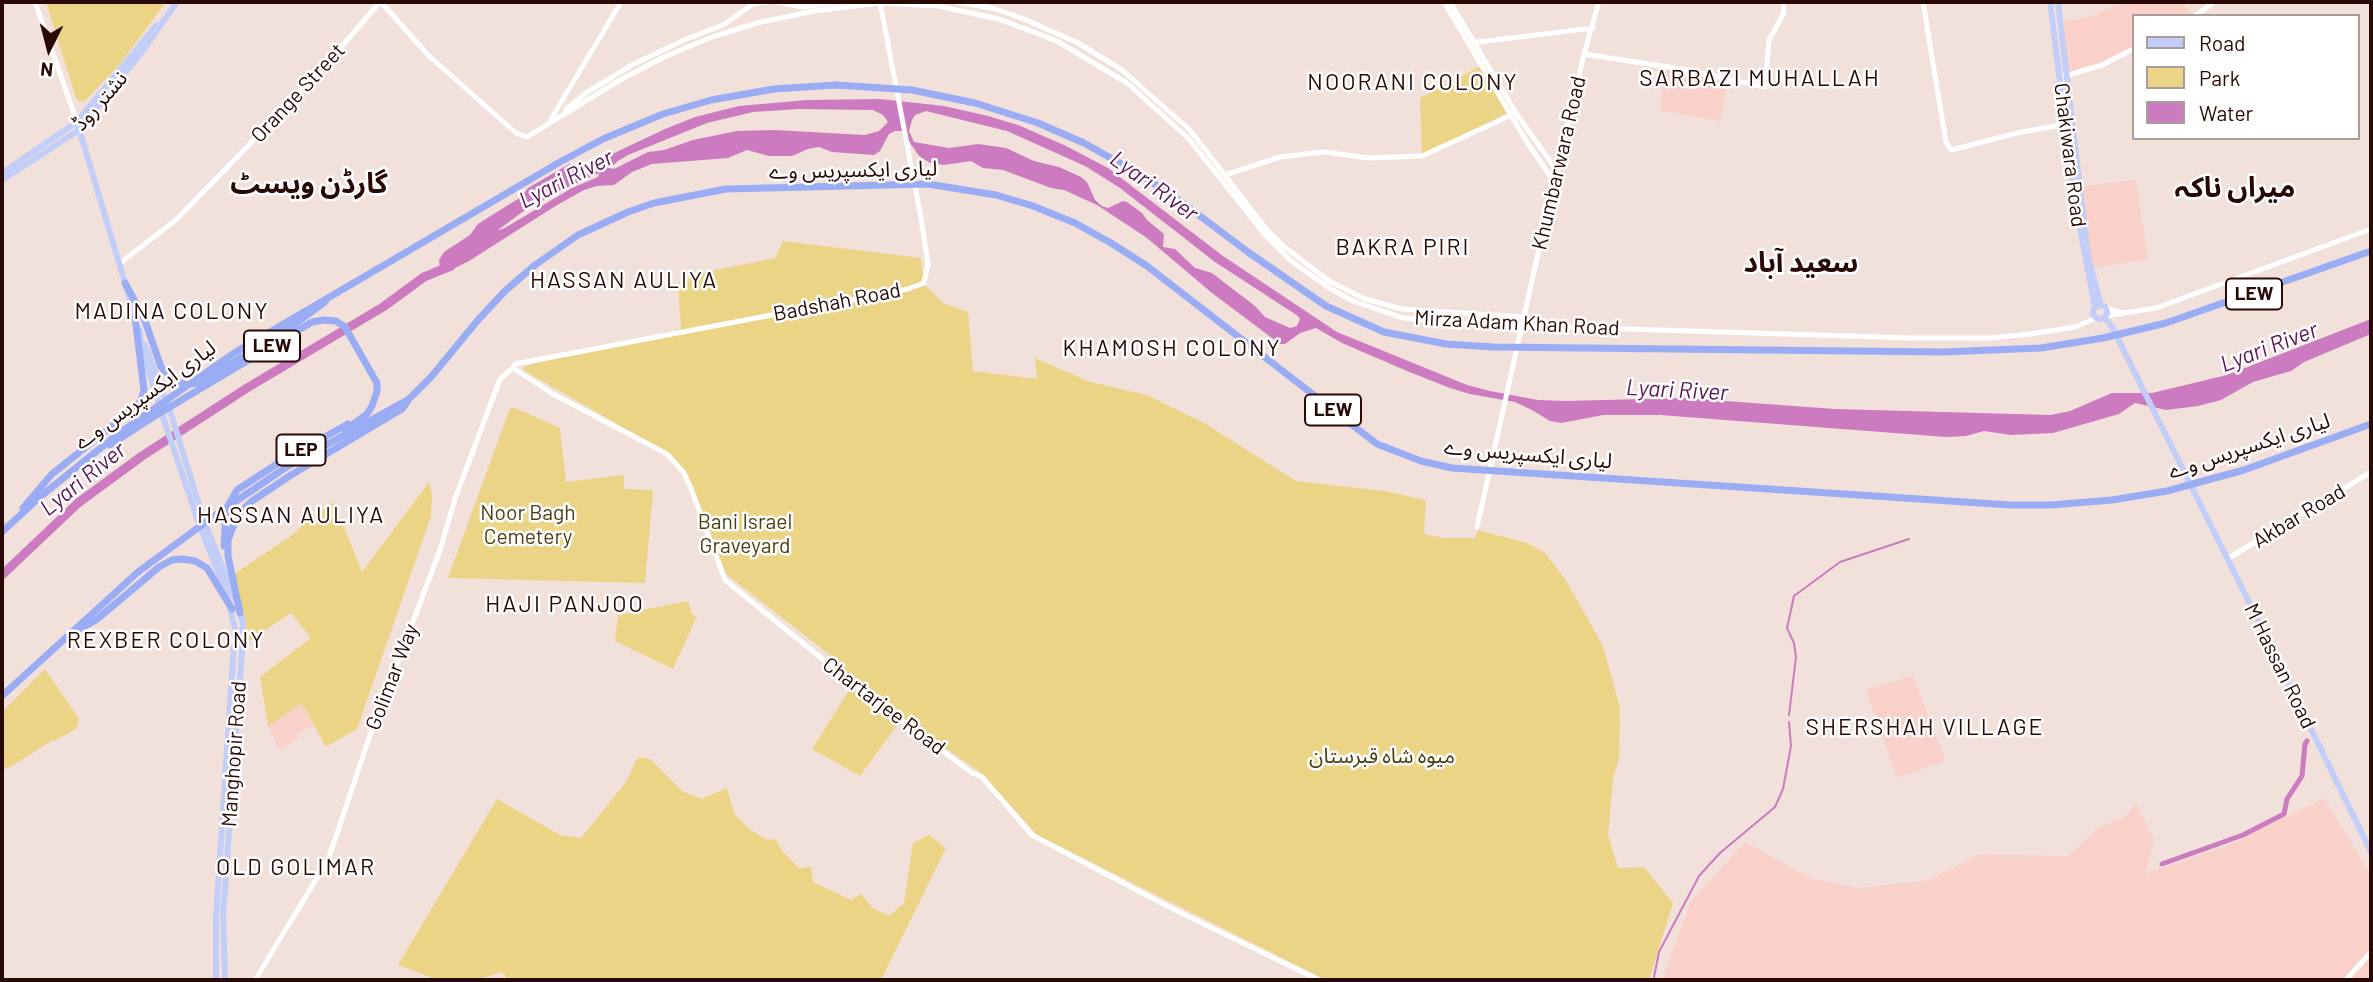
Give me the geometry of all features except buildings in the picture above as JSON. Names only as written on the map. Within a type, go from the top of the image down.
[{"type":"highway","name":"لیاری ایکسپریس وے","points":[[2,532],[79,464],[118,434],[234,353],[341,288],[574,154],[648,120],[694,104],[758,91],[820,85],[881,87],[912,90],[991,107],[1069,136],[1126,166],[1170,194],[1326,306],[1384,332],[1446,344],[1493,347],[1952,352],[2041,348],[2103,338],[2166,323],[2371,251]]},
{"type":"highway","name":"لیاری ایکسپریس وے","points":[[2,696],[138,572],[214,516],[285,468],[409,398],[431,377],[505,291],[535,265],[578,235],[628,212],[692,194],[726,190],[928,184],[996,195],[1033,206],[1075,223],[1158,274],[1368,438],[1397,453],[1452,468],[2010,505],[2051,505],[2112,500],[2167,491],[2244,470],[2371,424]]},
{"type":"highway","name":"LEW","points":[[125,283],[145,318],[161,367],[172,379],[186,385],[201,382],[306,317],[341,288]]},
{"type":"highway","points":[[306,317],[330,316],[345,327],[377,383],[376,399],[367,414]]},
{"type":"highway","name":"LEW","points":[[2,532],[52,474],[136,407],[141,400],[144,390],[135,317]]},
{"type":"highway","name":"LEW","points":[[79,464],[153,416],[312,322],[329,319],[345,327]]},
{"type":"highway","name":"LEW","points":[[240,613],[228,540],[238,514],[252,501],[291,475],[402,409],[409,398]]},
{"type":"highway","name":"LEW","points":[[330,441],[367,414]]},
{"type":"highway","name":"LEP","points":[[237,490],[280,462],[367,414]]},
{"type":"highway","name":"LEW","points":[[234,583],[224,547],[223,532],[229,504],[237,490]]},
{"type":"highway","name":"LEW","points":[[68,636],[96,620],[159,567],[172,560],[195,561],[207,568],[232,609]]},
{"type":"main road","points":[[35,2],[78,126]]},
{"type":"main road","name":"نشتر روڈ","points":[[2,180],[78,126],[176,2]]},
{"type":"main road","name":"Mirza Adam Khan Road","points":[[381,2],[428,55],[516,133],[523,136],[533,136],[550,122],[664,57],[712,37],[757,23],[802,13],[880,2],[928,5],[990,16],[1057,41],[1103,67],[1153,105],[1188,138],[1275,246],[1312,277],[1353,301],[1387,314],[1416,320],[1522,326],[1989,338],[2065,330],[2102,317],[2156,308],[2371,229]]},
{"type":"main road","name":"Orange Street","points":[[118,264],[177,219],[318,74],[381,2]]},
{"type":"main road","points":[[550,122],[621,2]]},
{"type":"main road","name":"Mirza Adam Khan Road","points":[[565,113],[589,90],[632,65],[723,25],[753,4],[767,2]]},
{"type":"main road","points":[[777,2],[802,7],[842,2]]},
{"type":"main road","name":"Badshah Road","points":[[513,369],[515,364],[908,289],[925,283],[928,264],[880,2]]},
{"type":"main road","name":"Mirza Adam Khan Road","points":[[957,2],[992,8],[1024,19],[1066,38],[1122,70],[1189,130],[1267,230],[1320,276],[1349,292],[1389,306],[1418,312],[1524,317]]},
{"type":"main road","points":[[1444,2],[1554,182]]},
{"type":"main road","points":[[1450,2],[1470,43]]},
{"type":"main road","name":"Khumbarwara Road","points":[[1477,527],[1554,182],[1599,2]]},
{"type":"main road","points":[[1584,54],[1681,69],[1765,87],[1769,40],[1784,13],[1783,2]]},
{"type":"main road","points":[[1923,2],[1946,142],[1951,150],[2073,122]]},
{"type":"main road","name":"Chakiwara Road","points":[[2050,2],[2073,122],[2088,257],[2100,307]]},
{"type":"main road","name":"Chakiwara Road","points":[[2058,2],[2065,124],[2078,225],[2100,307]]},
{"type":"main road","points":[[2198,14],[2214,2]]},
{"type":"main road","points":[[1470,43],[1593,28]]},
{"type":"main road","points":[[2063,76],[2102,65],[2132,50]]},
{"type":"main road","points":[[1225,175],[1280,157],[1324,152],[1368,158],[1422,156],[1514,114]]},
{"type":"main road","points":[[1514,114],[1557,171]]},
{"type":"main road","name":"نشتر روڈ","points":[[2,173],[78,126]]},
{"type":"main road","name":"Manghopir Road","points":[[78,126],[135,317],[171,414],[200,519],[243,622],[223,915],[225,980]]},
{"type":"main road","points":[[2100,307],[2102,317],[2093,312],[2100,307]]},
{"type":"main road","name":"Mirza Adam Khan Road","points":[[2100,307],[2126,313]]},
{"type":"main road","name":"M Hassan Road","points":[[2102,317],[2110,324],[2371,852]]},
{"type":"main road","name":"Manghopir Road","points":[[141,334],[164,420],[232,609],[235,629],[216,916],[216,980]]},
{"type":"main road","name":"Golimar Way","points":[[255,980],[328,860],[368,741],[440,550],[455,499],[499,379],[513,369]]},
{"type":"main road","name":"Chartarjee Road","points":[[513,369],[553,394],[667,454],[684,473],[725,580],[858,688],[972,773],[982,777],[1031,835],[1169,907],[1319,980]]},
{"type":"main road","name":"Akbar Road","points":[[2227,559],[2371,472]]},
{"type":"main road","points":[[2346,980],[2371,952]]},
{"type":"shaded area","points":[[2123,2],[2182,2],[2192,14],[2132,14],[2132,50],[2102,65],[2064,75],[2058,23],[2093,16]]},
{"type":"shaded area","points":[[1666,67],[1728,79],[1720,121],[1660,110]]},
{"type":"shaded area","points":[[2136,180],[2148,259],[2088,269],[2077,187]]},
{"type":"shaded area","points":[[1913,676],[1944,761],[1897,778],[1866,690]]},
{"type":"shaded area","points":[[302,703],[314,726],[296,734],[298,739],[279,749],[268,726]]},
{"type":"shaded area","points":[[2324,798],[2371,876],[2371,980],[1662,980],[1691,901],[1745,842],[1812,879],[1858,888],[1926,881],[1979,855],[2068,856],[2099,827],[2123,818],[2136,804],[2154,840],[2145,874],[2229,845]]},
{"type":"green space","points":[[46,2],[166,2],[121,63],[85,101],[78,101]]},
{"type":"green space","points":[[1484,64],[1513,110],[1422,156],[1420,98]]},
{"type":"green space","name":"میوہ شاہ قبرستان","points":[[783,241],[921,258],[921,281],[943,303],[968,312],[973,371],[1037,379],[1035,358],[1090,382],[1147,395],[1204,423],[1296,481],[1384,491],[1426,500],[1424,534],[1444,538],[1475,538],[1478,530],[1527,543],[1545,553],[1565,579],[1603,646],[1620,708],[1619,758],[1613,780],[1608,835],[1618,868],[1644,867],[1673,903],[1649,980],[1326,980],[1037,835],[980,772],[839,669],[839,663],[835,659],[726,574],[694,489],[668,453],[523,370],[525,366],[681,329],[678,283],[702,273],[775,258]]},
{"type":"green space","name":"Noor Bagh Cemetery","points":[[510,408],[560,428],[566,482],[624,475],[624,489],[653,490],[645,583],[448,578]]},
{"type":"green space","points":[[429,482],[432,495],[431,516],[357,729],[326,747],[302,703],[268,726],[260,677],[311,638],[291,613],[251,640],[242,642],[243,622],[231,576],[294,534],[307,520],[334,502],[362,572]]},
{"type":"green space","points":[[688,601],[692,615],[697,616],[673,669],[615,641],[618,615]]},
{"type":"green space","points":[[45,669],[79,719],[76,729],[2,770],[2,712]]},
{"type":"green space","points":[[850,689],[898,724],[860,776],[812,749]]},
{"type":"green space","points":[[638,757],[650,759],[682,791],[702,799],[727,788],[734,813],[748,828],[767,840],[775,839],[783,852],[799,868],[811,867],[813,882],[851,900],[861,894],[873,908],[889,916],[904,903],[913,843],[929,835],[946,848],[881,980],[507,980],[503,972],[475,980],[438,980],[398,965],[497,799],[560,835],[581,838],[626,782]]},
{"type":"water","points":[[880,99],[944,106],[1018,125],[1108,168],[1223,256],[1337,332],[1467,385],[1538,400],[1684,398],[1835,409],[2051,415],[2070,411],[2112,393],[2152,393],[2227,375],[2371,319],[2371,334],[2304,362],[2291,371],[2253,382],[2221,400],[2166,410],[2135,403],[2119,414],[2053,433],[2011,435],[1984,431],[1966,436],[1946,437],[1660,415],[1603,415],[1561,423],[1550,421],[1515,402],[1450,388],[1342,343],[1316,328],[1280,344],[1212,293],[1147,238],[1097,205],[1064,190],[1051,188],[1003,170],[983,168],[971,161],[944,165],[930,163],[919,156],[902,131],[889,134],[880,151],[874,155],[832,152],[819,147],[792,156],[769,156],[747,150],[728,158],[652,164],[632,172],[614,185],[584,190],[469,261],[447,272],[440,269],[439,260],[444,252],[470,235],[478,224],[521,197],[528,188],[569,164],[587,166],[695,117],[739,106],[807,100]],"holes":[[[799,109],[873,110],[883,115],[888,122],[879,131],[865,135],[774,130],[737,131],[648,152],[614,169],[610,168],[628,155],[707,123],[753,112]],[[926,111],[1007,131],[1085,166],[1120,188],[1215,262],[1298,316],[1300,319],[1297,326],[1290,328],[1265,317],[1212,273],[1195,268],[1175,249],[1163,247],[1164,234],[1127,202],[1123,201],[1108,208],[1102,206],[1095,200],[1087,182],[1081,177],[1006,148],[978,144],[949,148],[914,142],[909,131],[915,115]],[[599,173],[598,177],[572,188],[498,230],[561,190]]]},
{"type":"waterway","name":"Lyari River","points":[[2,575],[78,503],[142,456],[247,388],[383,307],[424,277],[451,266]]},
{"type":"waterway","points":[[1789,715],[1796,657],[1794,643],[1787,628],[1794,596],[1840,562],[1909,539]]},
{"type":"waterway","points":[[1654,977],[1659,952],[1699,876],[1720,853],[1775,807],[1783,789],[1791,746],[1789,722]]},
{"type":"waterway","points":[[2162,864],[2243,835],[2284,814],[2287,799],[2302,776],[2307,741]]},
{"type":"district","name":"SARBAZI MUHALLAH","points":[[1760,78]]},
{"type":"district","name":"NOORANI COLONY","points":[[1413,82]]},
{"type":"district","name":"گارڈن ویسٹ","points":[[309,184]]},
{"type":"district","name":"میراں ناکہ","points":[[2235,188]]},
{"type":"district","name":"BAKRA PIRI","points":[[1403,247]]},
{"type":"district","name":"سعید آباد","points":[[1801,263]]},
{"type":"district","name":"HASSAN AULIYA","points":[[624,280]]},
{"type":"district","name":"MADINA COLONY","points":[[172,311]]},
{"type":"district","name":"KHAMOSH COLONY","points":[[1172,348]]},
{"type":"district","name":"HASSAN AULIYA","points":[[291,515]]},
{"type":"district","name":"HAJI PANJOO","points":[[565,604]]},
{"type":"district","name":"REXBER COLONY","points":[[166,640]]},
{"type":"district","name":"SHERSHAH VILLAGE","points":[[1925,727]]},
{"type":"district","name":"OLD GOLIMAR","points":[[296,867]]},
{"type":"park label","name":"Bani Israel Graveyard","points":[[745,534]]}]
